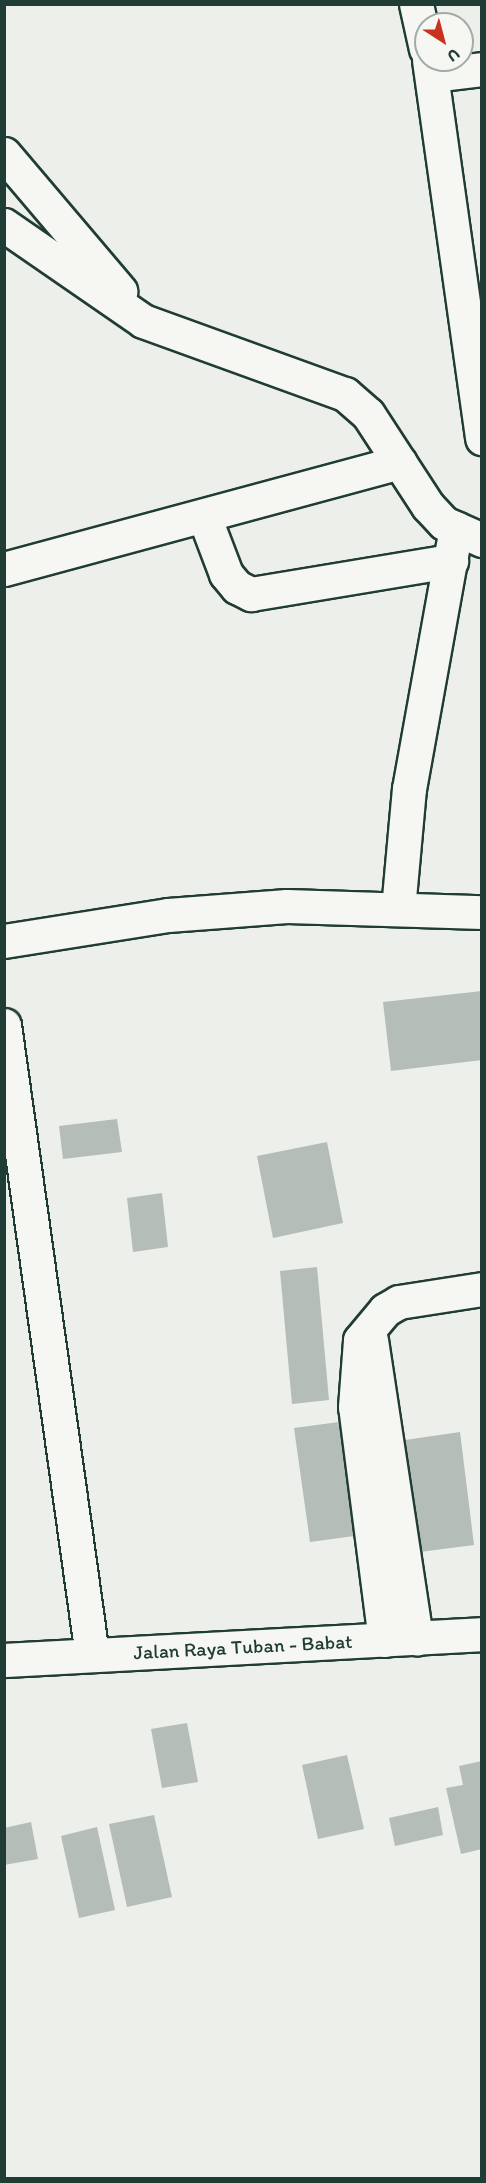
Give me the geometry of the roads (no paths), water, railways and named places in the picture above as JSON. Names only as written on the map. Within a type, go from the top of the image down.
[{"type":"main road","points":[[431,72],[476,364],[482,438]]},
{"type":"main road","points":[[4,154],[143,321]]},
{"type":"main road","points":[[4,225],[143,321],[345,394],[368,414],[428,506],[444,523],[469,534],[451,561],[409,789],[398,909]]},
{"type":"main road","points":[[4,569],[400,462]]},
{"type":"main road","points":[[204,516],[226,574],[237,587],[251,594],[451,561]]},
{"type":"main road","points":[[4,941],[168,915],[287,906],[482,912]]},
{"type":"main road","points":[[4,1026],[92,1655]]},
{"type":"main road","points":[[401,1640],[356,1407],[356,1353],[365,1331],[399,1302],[482,1289]]},
{"type":"main road","name":"Jalan Raya Tuban - Babat","points":[[4,1660],[482,1634]]}]
